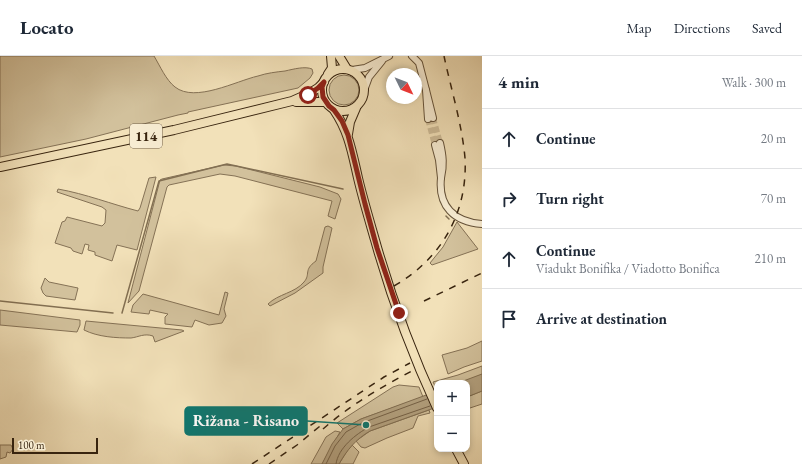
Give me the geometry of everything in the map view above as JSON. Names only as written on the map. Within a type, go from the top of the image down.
[{"type":"main road","points":[[331,56],[332,68],[326,79],[322,92],[325,102],[334,110],[342,121],[348,135],[386,279],[411,348],[434,401]]},
{"type":"main road","points":[[339,56],[350,70],[362,79],[365,88],[362,101],[356,108],[350,122],[348,135]]},
{"type":"main road","name":"114","points":[[0,167],[174,130],[292,101],[318,88],[336,70],[350,70]]},
{"type":"main road","name":"114","points":[[292,101],[325,102]]},
{"type":"main road","points":[[334,110],[345,112],[356,108]]},
{"type":"main road","points":[[458,452],[464,464]]},
{"type":"street","points":[[412,56],[419,63],[431,118]]},
{"type":"street","points":[[350,70],[365,68],[387,57]]},
{"type":"street","points":[[365,88],[369,77],[387,57]]},
{"type":"street","points":[[437,144],[441,178],[441,197],[456,216],[464,220],[482,224]]},
{"type":"shaded area","points":[[0,56],[154,56],[166,77],[175,87],[183,91],[193,93],[216,89],[268,73],[309,68],[312,69],[313,73],[310,78],[298,88],[188,112],[86,139],[0,157]]},
{"type":"shaded area","points":[[344,75],[350,76],[358,84],[358,96],[350,104],[344,105],[338,104],[330,96],[329,90],[330,84],[338,76]]},
{"type":"shaded area","points":[[224,165],[236,166],[320,187],[338,194],[341,199],[335,219],[328,216],[332,201],[235,176],[220,174],[169,185],[167,187],[139,291],[128,303],[160,180]]},
{"type":"shaded area","points":[[156,177],[137,250],[117,245],[112,261],[95,255],[95,252],[88,250],[89,245],[85,244],[82,254],[73,251],[71,248],[55,243],[62,222],[65,221],[67,217],[102,226],[105,223],[106,210],[102,207],[57,192],[58,189],[138,211],[149,178]]},
{"type":"shaded area","points":[[457,222],[478,249],[432,265],[430,263],[443,247]]},
{"type":"shaded area","points":[[328,226],[332,228],[323,273],[295,293],[270,306],[268,304],[272,301],[296,289],[304,282],[307,277],[308,269],[316,261],[325,227]]},
{"type":"shaded area","points":[[45,278],[49,282],[78,288],[75,300],[46,296],[41,288]]},
{"type":"shaded area","points":[[225,292],[228,293],[224,309],[226,316],[222,323],[209,325],[195,320],[192,327],[165,324],[165,317],[168,314],[150,310],[149,314],[131,312],[133,305],[143,294],[219,315]]},
{"type":"shaded area","points":[[0,310],[80,320],[80,325],[77,332],[0,325]]},
{"type":"shaded area","points":[[86,321],[184,331],[155,342],[153,336],[150,335],[125,338],[107,337],[95,334],[84,330]]},
{"type":"shaded area","points":[[482,341],[482,361],[448,374],[442,355],[467,348]]},
{"type":"shaded area","points":[[482,366],[482,375],[469,380],[440,380]]},
{"type":"shaded area","points":[[399,385],[419,387],[423,397],[361,419],[343,429],[337,423],[393,387]]},
{"type":"shaded area","points":[[482,391],[482,404],[470,408],[470,396]]},
{"type":"shaded area","points":[[429,410],[430,413],[418,416],[413,428],[365,448],[361,447],[356,441],[370,431]]},
{"type":"shaded area","points":[[335,431],[340,432],[322,464],[311,464],[326,437]]},
{"type":"shaded area","points":[[0,445],[11,445],[13,449],[10,453],[7,452],[6,457],[0,459]]},
{"type":"shaded area","points":[[352,445],[359,452],[353,464],[339,464],[347,451]]},
{"type":"water","points":[[482,374],[482,391],[470,396],[470,380],[466,380]]},
{"type":"water","points":[[434,392],[434,408],[370,431],[352,445],[339,464],[322,464],[332,444],[343,429],[361,419]]},
{"type":"waterway","points":[[122,313],[159,181],[227,164],[343,189]]},
{"type":"waterway","points":[[446,216],[449,219]]},
{"type":"waterway","points":[[0,301],[113,313]]},
{"type":"tunnel","points":[[433,118],[440,143]]},
{"type":"tunnel","points":[[428,119],[435,145]]},
{"type":"railway","points":[[394,286],[411,275],[438,248],[456,216],[462,197],[465,178],[464,145],[444,56]]},
{"type":"railway","points":[[424,301],[482,273]]},
{"type":"railway","points":[[252,464],[384,377],[410,363]]},
{"type":"railway","points":[[323,429],[366,397],[412,371]]},
{"type":"railway","points":[[269,464],[297,445],[325,422]]},
{"type":"place","name":"Rižana - Risano","points":[[366,425]]},
{"type":"route","points":[[308,95],[324,82],[322,92],[325,102],[334,110],[342,121],[348,135],[377,248],[386,279],[399,313]]}]
